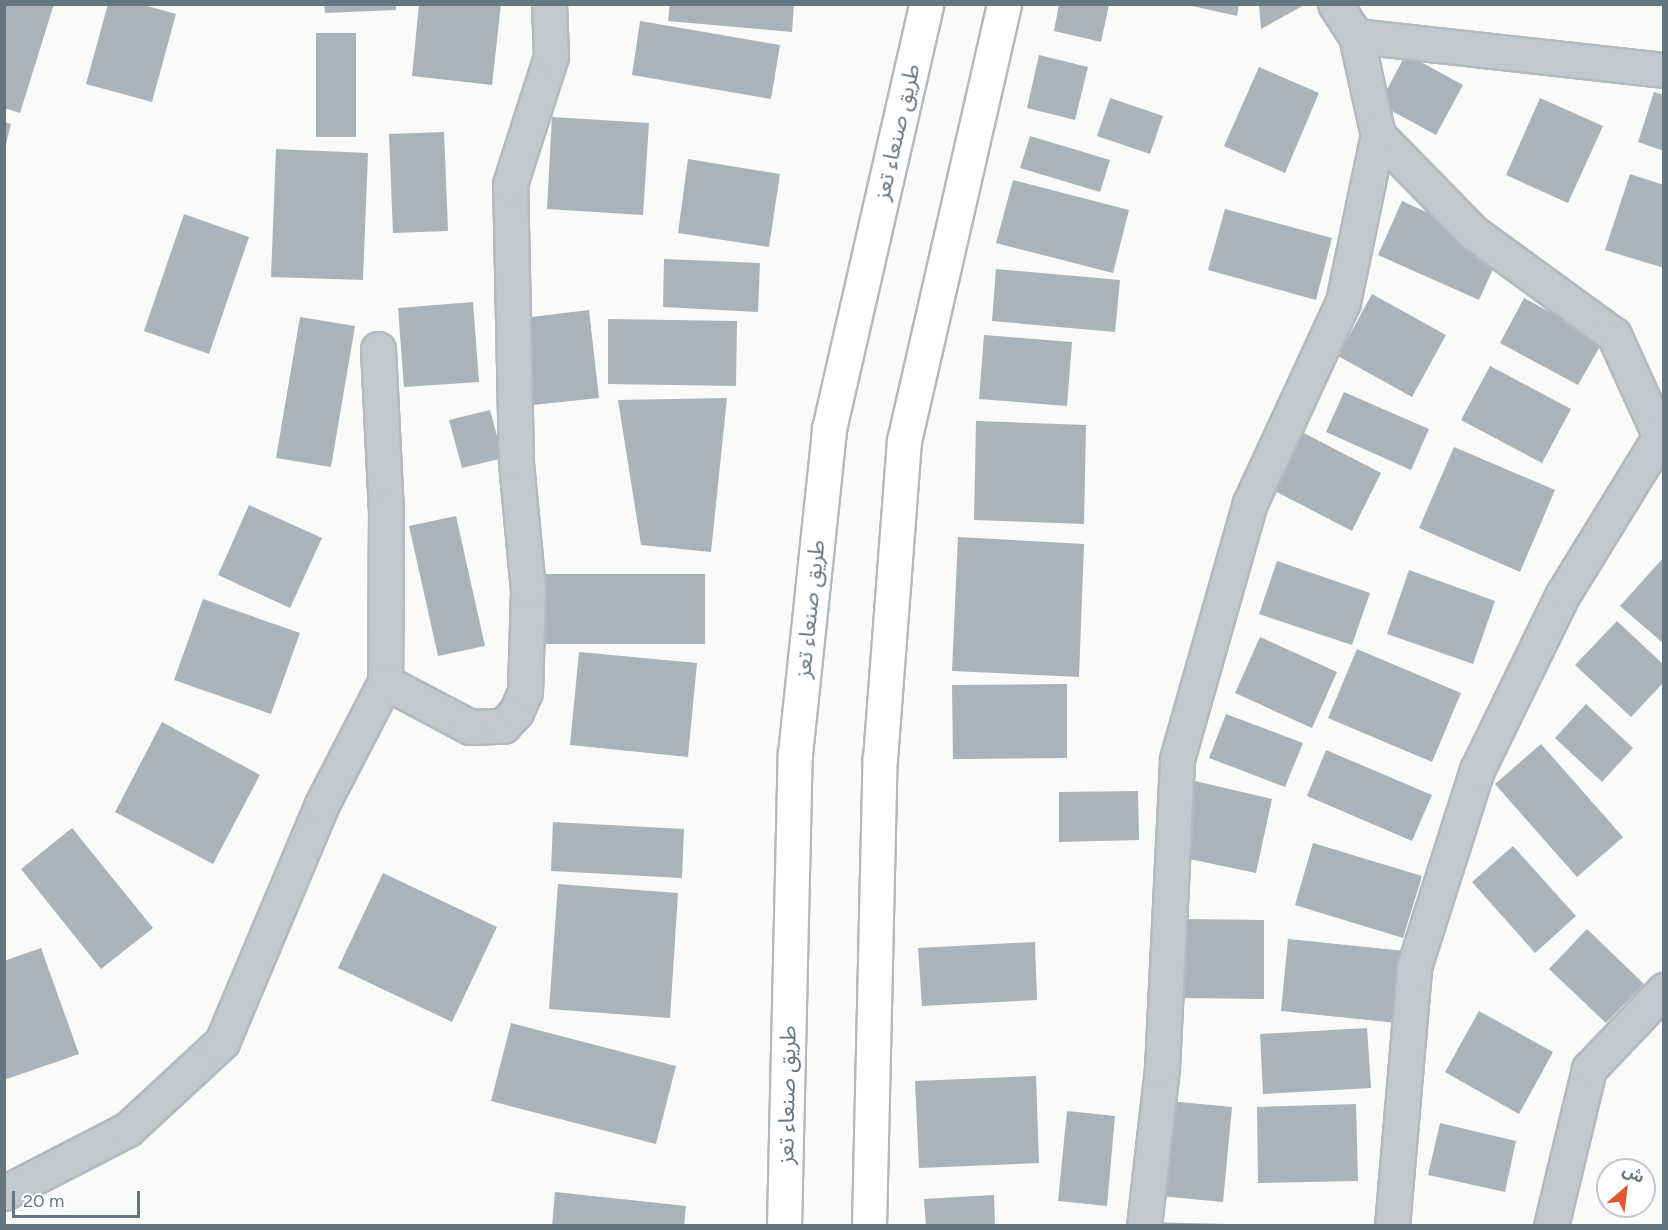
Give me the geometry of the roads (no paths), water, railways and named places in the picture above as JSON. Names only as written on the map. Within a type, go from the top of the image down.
[{"type":"highway","name":"طريق صنعاء تعز","points":[[784,1226],[795,754],[829,429],[926,4]]},
{"type":"highway","points":[[869,1226],[880,759],[904,441],[1004,4]]},
{"type":"street","points":[[385,682],[470,727],[503,726],[525,692],[528,590],[516,463],[510,184],[551,56],[549,4]]},
{"type":"street","points":[[1144,1226],[1162,1068],[1177,759],[1250,503],[1343,302],[1378,135],[1356,36],[1335,4]]},
{"type":"street","points":[[1356,36],[1664,70]]},
{"type":"street","points":[[1378,135],[1474,233],[1614,334],[1663,439],[1563,594],[1478,770],[1414,967],[1392,1226]]},
{"type":"street","points":[[4,1193],[128,1129],[222,1042],[321,806],[385,682],[386,510],[378,349]]},
{"type":"street","points":[[1551,1226],[1589,1069],[1664,990]]}]
